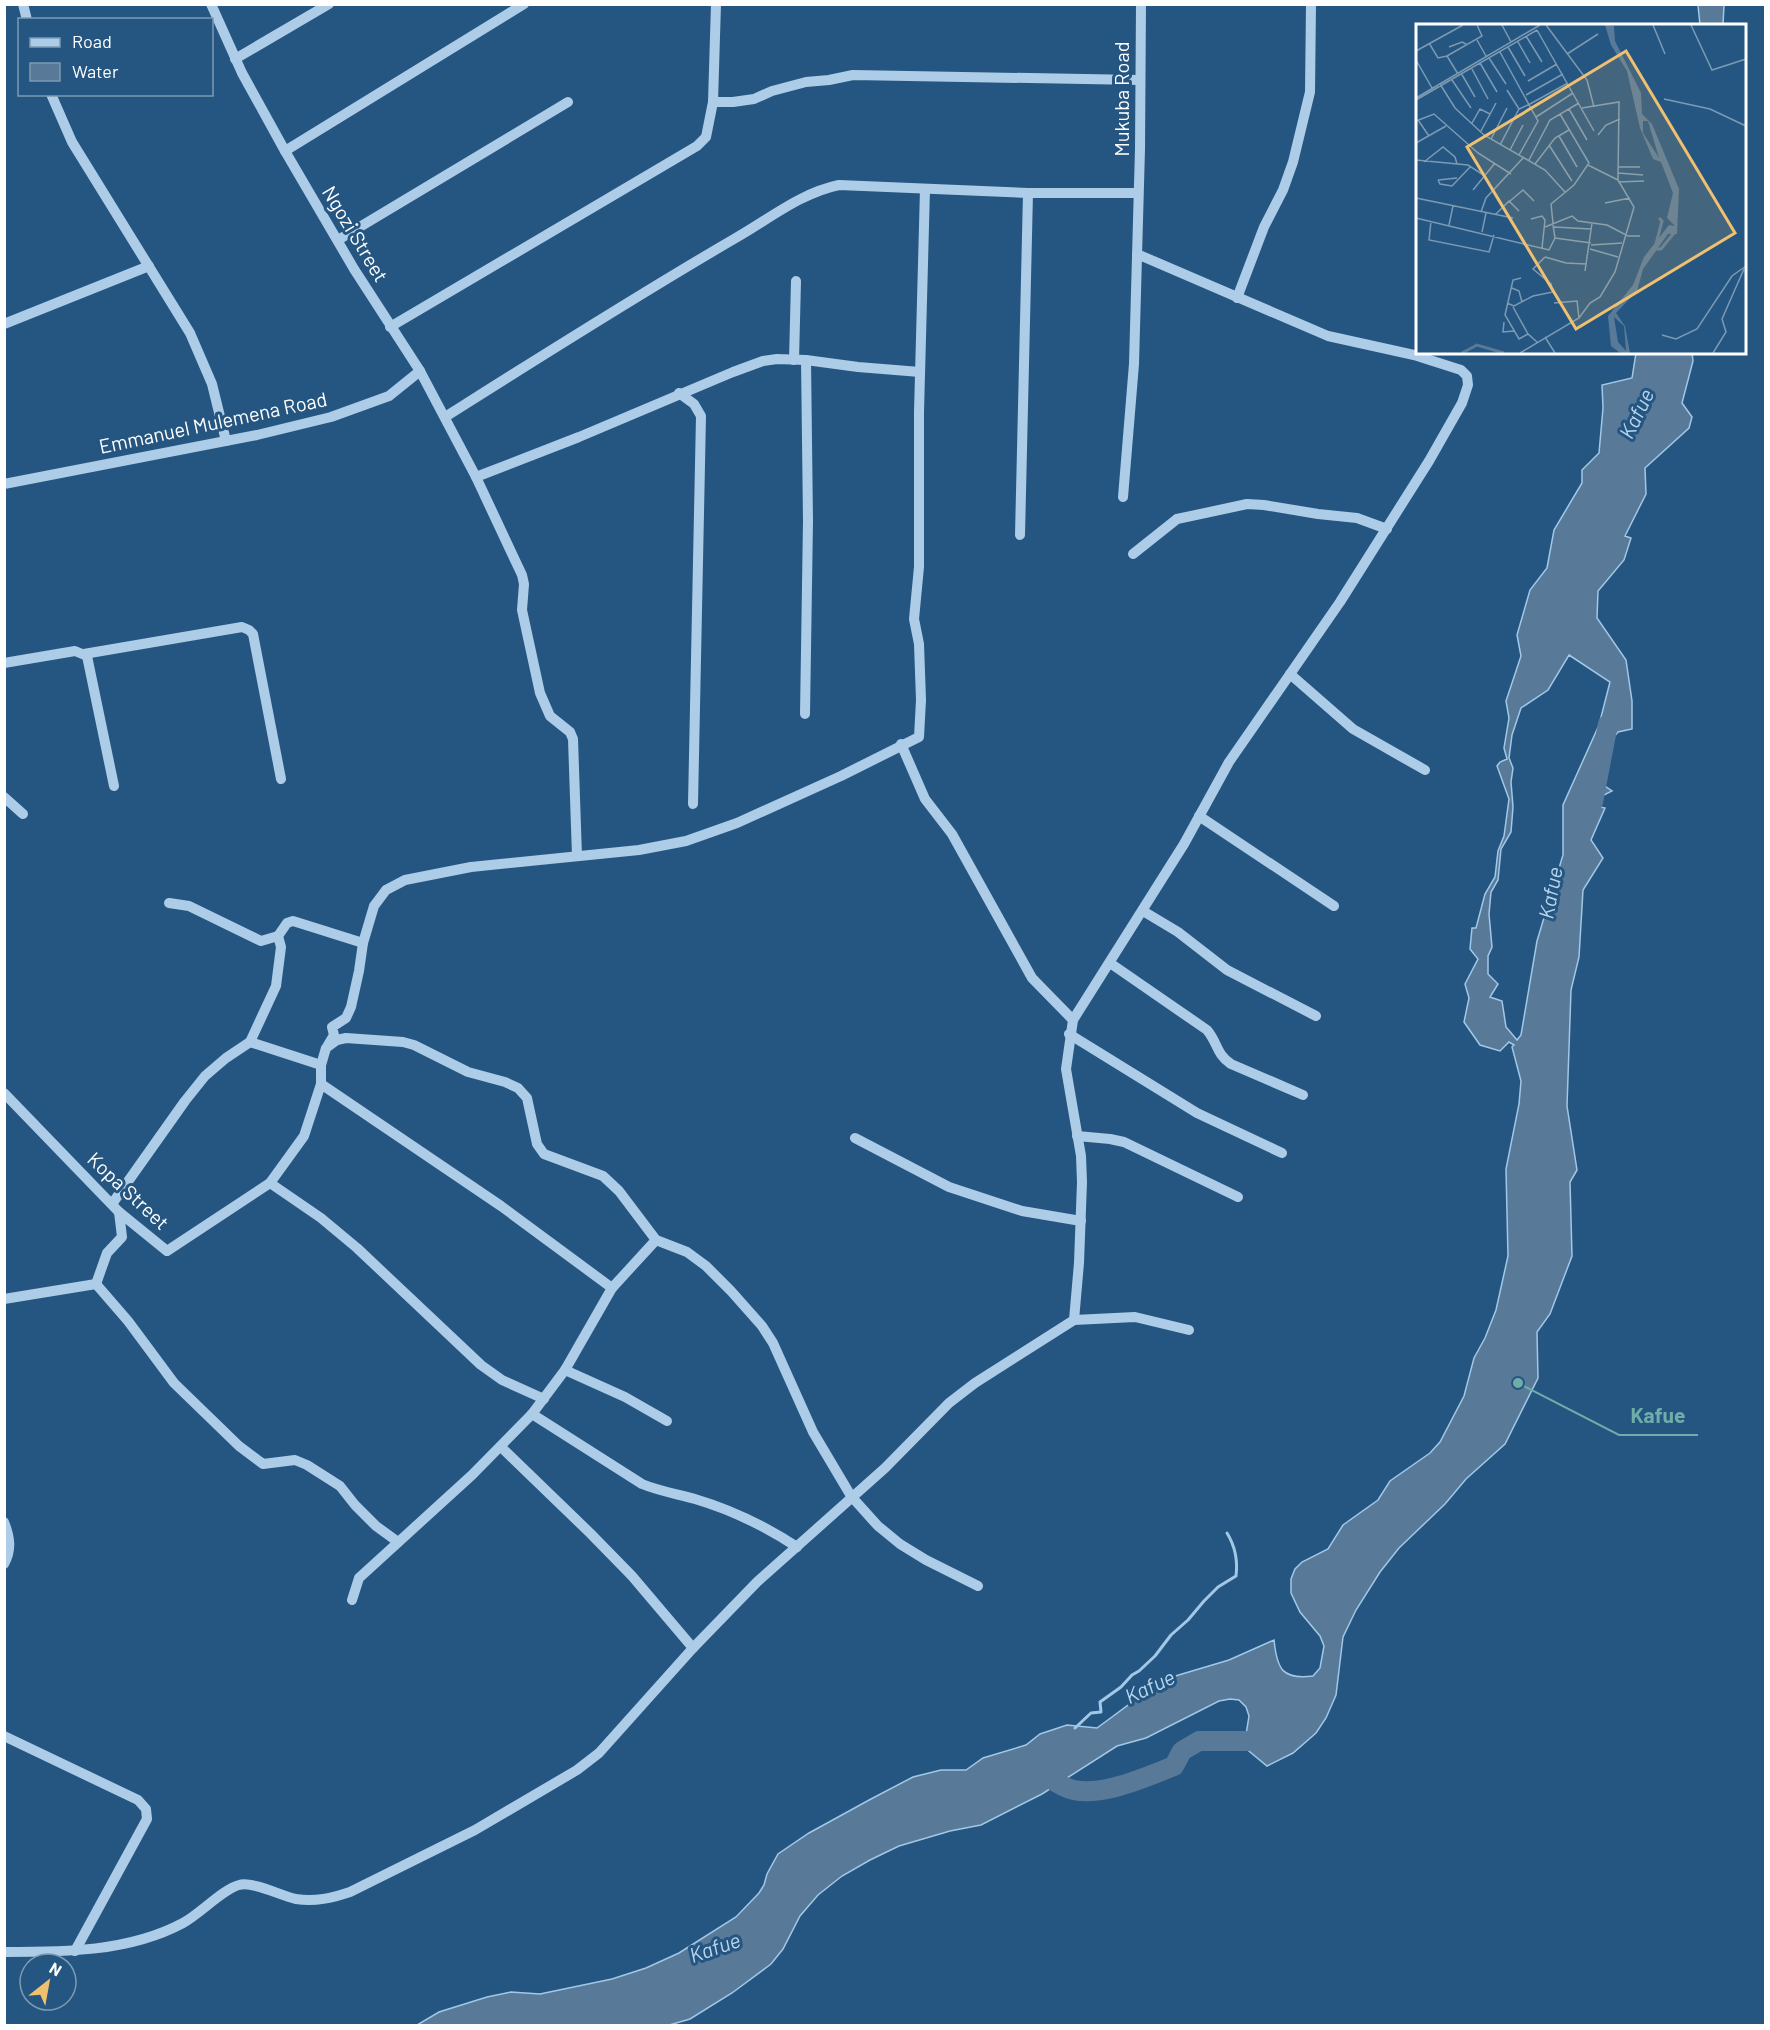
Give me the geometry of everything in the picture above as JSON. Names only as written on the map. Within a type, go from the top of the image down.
[{"type":"street","name":"Ngozi Street","points":[[211,4],[236,58],[285,151],[390,327],[420,371],[476,477],[522,575],[524,584],[522,610],[540,693],[550,716],[570,732],[573,739],[577,856]]},
{"type":"street","points":[[236,58],[329,4]]},
{"type":"street","points":[[285,151],[524,4]]},
{"type":"street","points":[[390,327],[697,146],[706,137],[713,102],[716,4]]},
{"type":"street","name":"Mukuba Road","points":[[1123,497],[1134,364],[1141,4]]},
{"type":"street","points":[[1237,298],[1270,214],[1283,190],[1308,106],[1311,4]]},
{"type":"street","points":[[713,102],[742,101],[806,82],[853,75],[1139,80]]},
{"type":"street","points":[[52,96],[72,142],[190,333],[212,384],[226,441]]},
{"type":"street","points":[[338,240],[568,102]]},
{"type":"street","points":[[445,417],[668,278],[819,189],[839,185],[1028,193],[1138,193]]},
{"type":"street","points":[[544,1399],[502,1380],[481,1365],[348,1241],[321,1218],[270,1183],[304,1136],[321,1084],[321,1065],[326,1048],[334,1035],[332,1027],[346,1018],[351,1007],[363,943],[374,906],[386,890],[405,880],[471,867],[639,850],[686,841],[747,819],[919,737],[921,718],[919,644],[914,619],[919,567],[918,412],[925,189]]},
{"type":"street","points":[[1020,535],[1028,193]]},
{"type":"street","points":[[1074,1320],[1081,1221],[1082,1165],[1066,1069],[1073,1020],[1143,911],[1229,762],[1340,602],[1387,529],[1454,421],[1468,385],[1467,376],[1454,367],[1414,355],[1328,336],[1137,254]]},
{"type":"street","points":[[4,324],[149,266]]},
{"type":"street","points":[[794,360],[796,281]]},
{"type":"street","points":[[476,477],[579,437],[679,393],[763,361],[806,360],[920,372]]},
{"type":"street","points":[[805,714],[808,520],[806,360]]},
{"type":"street","name":"Emmanuel Mulemena Road","points":[[4,484],[226,441],[331,417],[389,396],[420,371]]},
{"type":"street","points":[[679,393],[694,404],[701,416],[693,804]]},
{"type":"street","points":[[1133,554],[1177,519],[1247,504],[1357,518],[1387,529]]},
{"type":"street","points":[[4,663],[75,651],[84,654],[242,627],[253,634],[280,779]]},
{"type":"street","points":[[84,654],[87,656],[114,786]]},
{"type":"street","points":[[1290,674],[1353,729],[1425,770]]},
{"type":"street","points":[[901,744],[925,799],[952,834],[1032,978],[1073,1020]]},
{"type":"street","points":[[4,797],[23,814]]},
{"type":"street","points":[[1199,816],[1334,906]]},
{"type":"street","points":[[169,903],[189,906],[261,941],[278,936],[287,923],[293,921],[363,943]]},
{"type":"street","points":[[1143,911],[1178,932],[1227,970],[1316,1016]]},
{"type":"street","points":[[96,1284],[107,1253],[122,1237],[115,1208],[185,1101],[205,1076],[250,1042],[276,986],[281,960],[278,936]]},
{"type":"street","points":[[1110,963],[1207,1030],[1213,1036],[1222,1058],[1303,1095]]},
{"type":"street","points":[[1070,1034],[1197,1113],[1282,1153]]},
{"type":"street","points":[[326,1048],[336,1040],[346,1038],[403,1042],[414,1045],[468,1072],[518,1088],[527,1098],[537,1144],[544,1154],[603,1176],[619,1191],[656,1240],[687,1252],[706,1266],[762,1326],[773,1343],[813,1432],[851,1496],[878,1526],[900,1544],[926,1560],[978,1586]]},
{"type":"street","points":[[250,1042],[321,1065]]},
{"type":"street","points":[[321,1084],[501,1206],[612,1288]]},
{"type":"street","name":"Kopa Street","points":[[4,1093],[115,1208],[167,1251],[270,1183]]},
{"type":"street","points":[[1077,1136],[1124,1142],[1238,1197]]},
{"type":"street","points":[[855,1138],[949,1187],[1022,1211],[1081,1221]]},
{"type":"street","points":[[352,1600],[359,1578],[501,1447],[532,1414],[566,1370],[612,1288],[656,1240]]},
{"type":"street","points":[[4,1299],[96,1284]]},
{"type":"street","points":[[96,1284],[128,1321],[174,1383],[239,1446],[263,1464],[295,1460],[306,1465],[340,1486],[376,1526],[398,1542]]},
{"type":"street","points":[[75,1952],[151,1936],[183,1923],[240,1884],[296,1899],[332,1898],[350,1892],[453,1842],[559,1781],[599,1754],[693,1648],[757,1582],[885,1468],[949,1403],[975,1383],[1074,1320],[1135,1317],[1189,1330]]},
{"type":"street","points":[[566,1370],[626,1397],[667,1421]]},
{"type":"street","points":[[532,1414],[642,1484],[658,1491],[695,1499],[725,1510],[754,1522],[796,1547]]},
{"type":"street","points":[[501,1447],[604,1547],[693,1648]]},
{"type":"street","points":[[4,1522],[10,1542],[9,1555],[4,1564]]},
{"type":"street","points":[[4,1736],[138,1800],[146,1809],[147,1819],[75,1952]]},
{"type":"water","points":[[1698,5],[1724,5],[1723,24],[1700,24]]},
{"type":"water","points":[[1636,354],[1692,354],[1693,361],[1682,403],[1692,417],[1689,428],[1645,468],[1646,494],[1625,536],[1631,538],[1624,560],[1598,591],[1597,618],[1626,660],[1632,701],[1632,729],[1618,732],[1604,749],[1599,760],[1599,782],[1612,791],[1600,797],[1600,807],[1605,808],[1591,840],[1603,858],[1583,890],[1579,957],[1571,990],[1567,1106],[1577,1170],[1570,1182],[1572,1256],[1550,1314],[1537,1332],[1538,1378],[1505,1444],[1466,1479],[1445,1504],[1399,1548],[1380,1572],[1356,1610],[1343,1637],[1336,1695],[1326,1718],[1316,1733],[1293,1753],[1267,1766],[1244,1747],[1249,1716],[1246,1707],[1239,1700],[1230,1699],[1219,1701],[1146,1738],[1117,1746],[1042,1794],[981,1825],[950,1831],[899,1846],[842,1876],[818,1895],[800,1916],[783,1949],[771,1964],[732,1993],[690,2019],[666,2026],[417,2025],[439,2012],[487,1997],[511,1992],[540,1994],[612,1979],[646,1968],[679,1953],[736,1917],[759,1893],[778,1854],[809,1833],[913,1777],[941,1770],[966,1770],[983,1758],[1026,1745],[1040,1734],[1067,1725],[1097,1728],[1154,1686],[1172,1677],[1229,1660],[1274,1640],[1279,1665],[1288,1674],[1313,1676],[1320,1668],[1324,1646],[1320,1636],[1300,1612],[1291,1593],[1291,1579],[1295,1569],[1302,1562],[1328,1549],[1343,1525],[1378,1500],[1390,1481],[1430,1453],[1440,1442],[1464,1396],[1474,1358],[1496,1310],[1508,1256],[1506,1169],[1519,1104],[1521,1081],[1512,1047],[1514,1045],[1509,1042],[1500,1051],[1480,1045],[1464,1022],[1469,998],[1465,984],[1478,959],[1470,949],[1472,928],[1476,928],[1485,894],[1495,877],[1498,851],[1504,836],[1509,799],[1497,766],[1507,759],[1504,748],[1509,718],[1506,701],[1521,656],[1517,635],[1530,590],[1547,568],[1554,530],[1582,483],[1582,470],[1599,453],[1603,408],[1602,385],[1632,378]],"holes":[[[1569,655],[1610,682],[1599,725],[1563,805],[1563,855],[1537,941],[1521,1035],[1517,1040],[1506,1027],[1502,1001],[1490,997],[1498,984],[1488,974],[1488,956],[1492,947],[1489,914],[1491,892],[1498,880],[1501,849],[1511,832],[1513,768],[1509,758],[1512,735],[1521,708],[1548,690]]]},
{"type":"waterway","name":"Kafue","points":[[1593,802],[1608,724]]},
{"type":"waterway","points":[[1075,1728],[1091,1713],[1101,1712],[1100,1702],[1121,1687],[1155,1656],[1171,1635],[1218,1587],[1236,1576],[1235,1553],[1227,1533]]},
{"type":"waterway","points":[[1037,1769],[1061,1785],[1077,1791],[1105,1789],[1120,1786],[1174,1766],[1182,1751],[1199,1741],[1258,1741],[1269,1734]]},
{"type":"place","name":"Kafue","points":[[1518,1383]]}]
